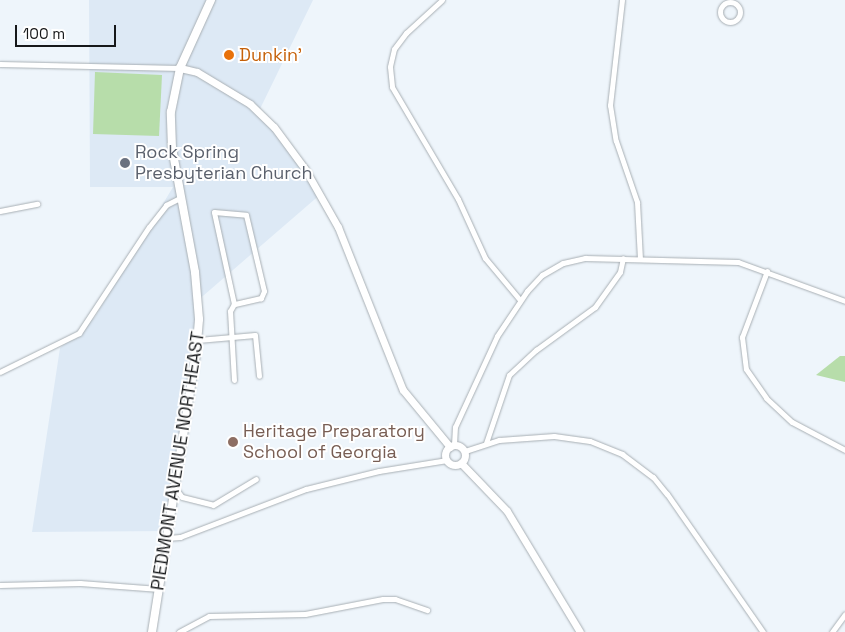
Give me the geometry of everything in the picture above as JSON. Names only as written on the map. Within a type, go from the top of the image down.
[{"type":"main road","name":"PIEDMONT AVENUE NORTHEAST","points":[[152,632],[198,340],[195,272],[180,198],[171,135],[173,100],[180,68],[211,0]]},
{"type":"street","points":[[442,0],[406,33],[394,49],[390,66],[392,86],[458,199],[485,258],[520,300]]},
{"type":"street","points":[[622,0],[610,105],[616,141],[637,202],[640,259]]},
{"type":"street","points":[[0,64],[180,68],[197,72],[250,104],[274,127],[305,169],[338,227],[403,390],[452,446],[465,451],[486,443],[528,436],[571,437],[605,446],[636,463],[668,494],[763,632]]},
{"type":"street","points":[[0,372],[79,333],[149,227],[166,205],[180,198]]},
{"type":"street","points":[[0,210],[37,204]]},
{"type":"street","points":[[234,304],[264,295],[260,269],[246,215],[214,212],[234,304],[230,311],[234,380]]},
{"type":"street","points":[[447,460],[452,446],[454,428],[471,387],[520,300],[542,275],[563,263],[585,258],[738,262],[845,301]]},
{"type":"street","points":[[486,443],[509,375],[536,350],[595,307],[620,272],[623,258]]},
{"type":"street","points":[[767,271],[742,337],[746,369],[766,398],[792,422],[845,450]]},
{"type":"street","points":[[198,340],[255,335],[259,376]]},
{"type":"street","points":[[461,463],[465,451]]},
{"type":"street","points":[[167,538],[180,537],[306,489],[379,471],[447,460],[454,465],[461,463]]},
{"type":"street","points":[[461,463],[507,511],[580,632]]},
{"type":"street","points":[[175,488],[182,497],[213,505],[256,479]]},
{"type":"street","points":[[0,586],[80,583],[159,589]]},
{"type":"street","points":[[180,632],[209,616],[305,614],[383,599],[395,599],[427,610]]},
{"type":"street","points":[[832,632],[845,614]]},
{"type":"shaded area","points":[[89,0],[313,0],[259,111],[322,193],[196,302],[196,368],[169,531],[32,532],[60,348],[95,317],[173,187],[90,187]]},
{"type":"green space","points":[[95,72],[162,75],[159,136],[93,134]]},
{"type":"green space","points":[[840,356],[845,356],[845,382],[816,375]]},
{"type":"place","name":"Dunkin'","points":[[229,55]]},
{"type":"place","name":"Rock Spring Presbyterian Church","points":[[125,163]]},
{"type":"place","name":"Heritage Preparatory School of Georgia","points":[[233,442]]}]
